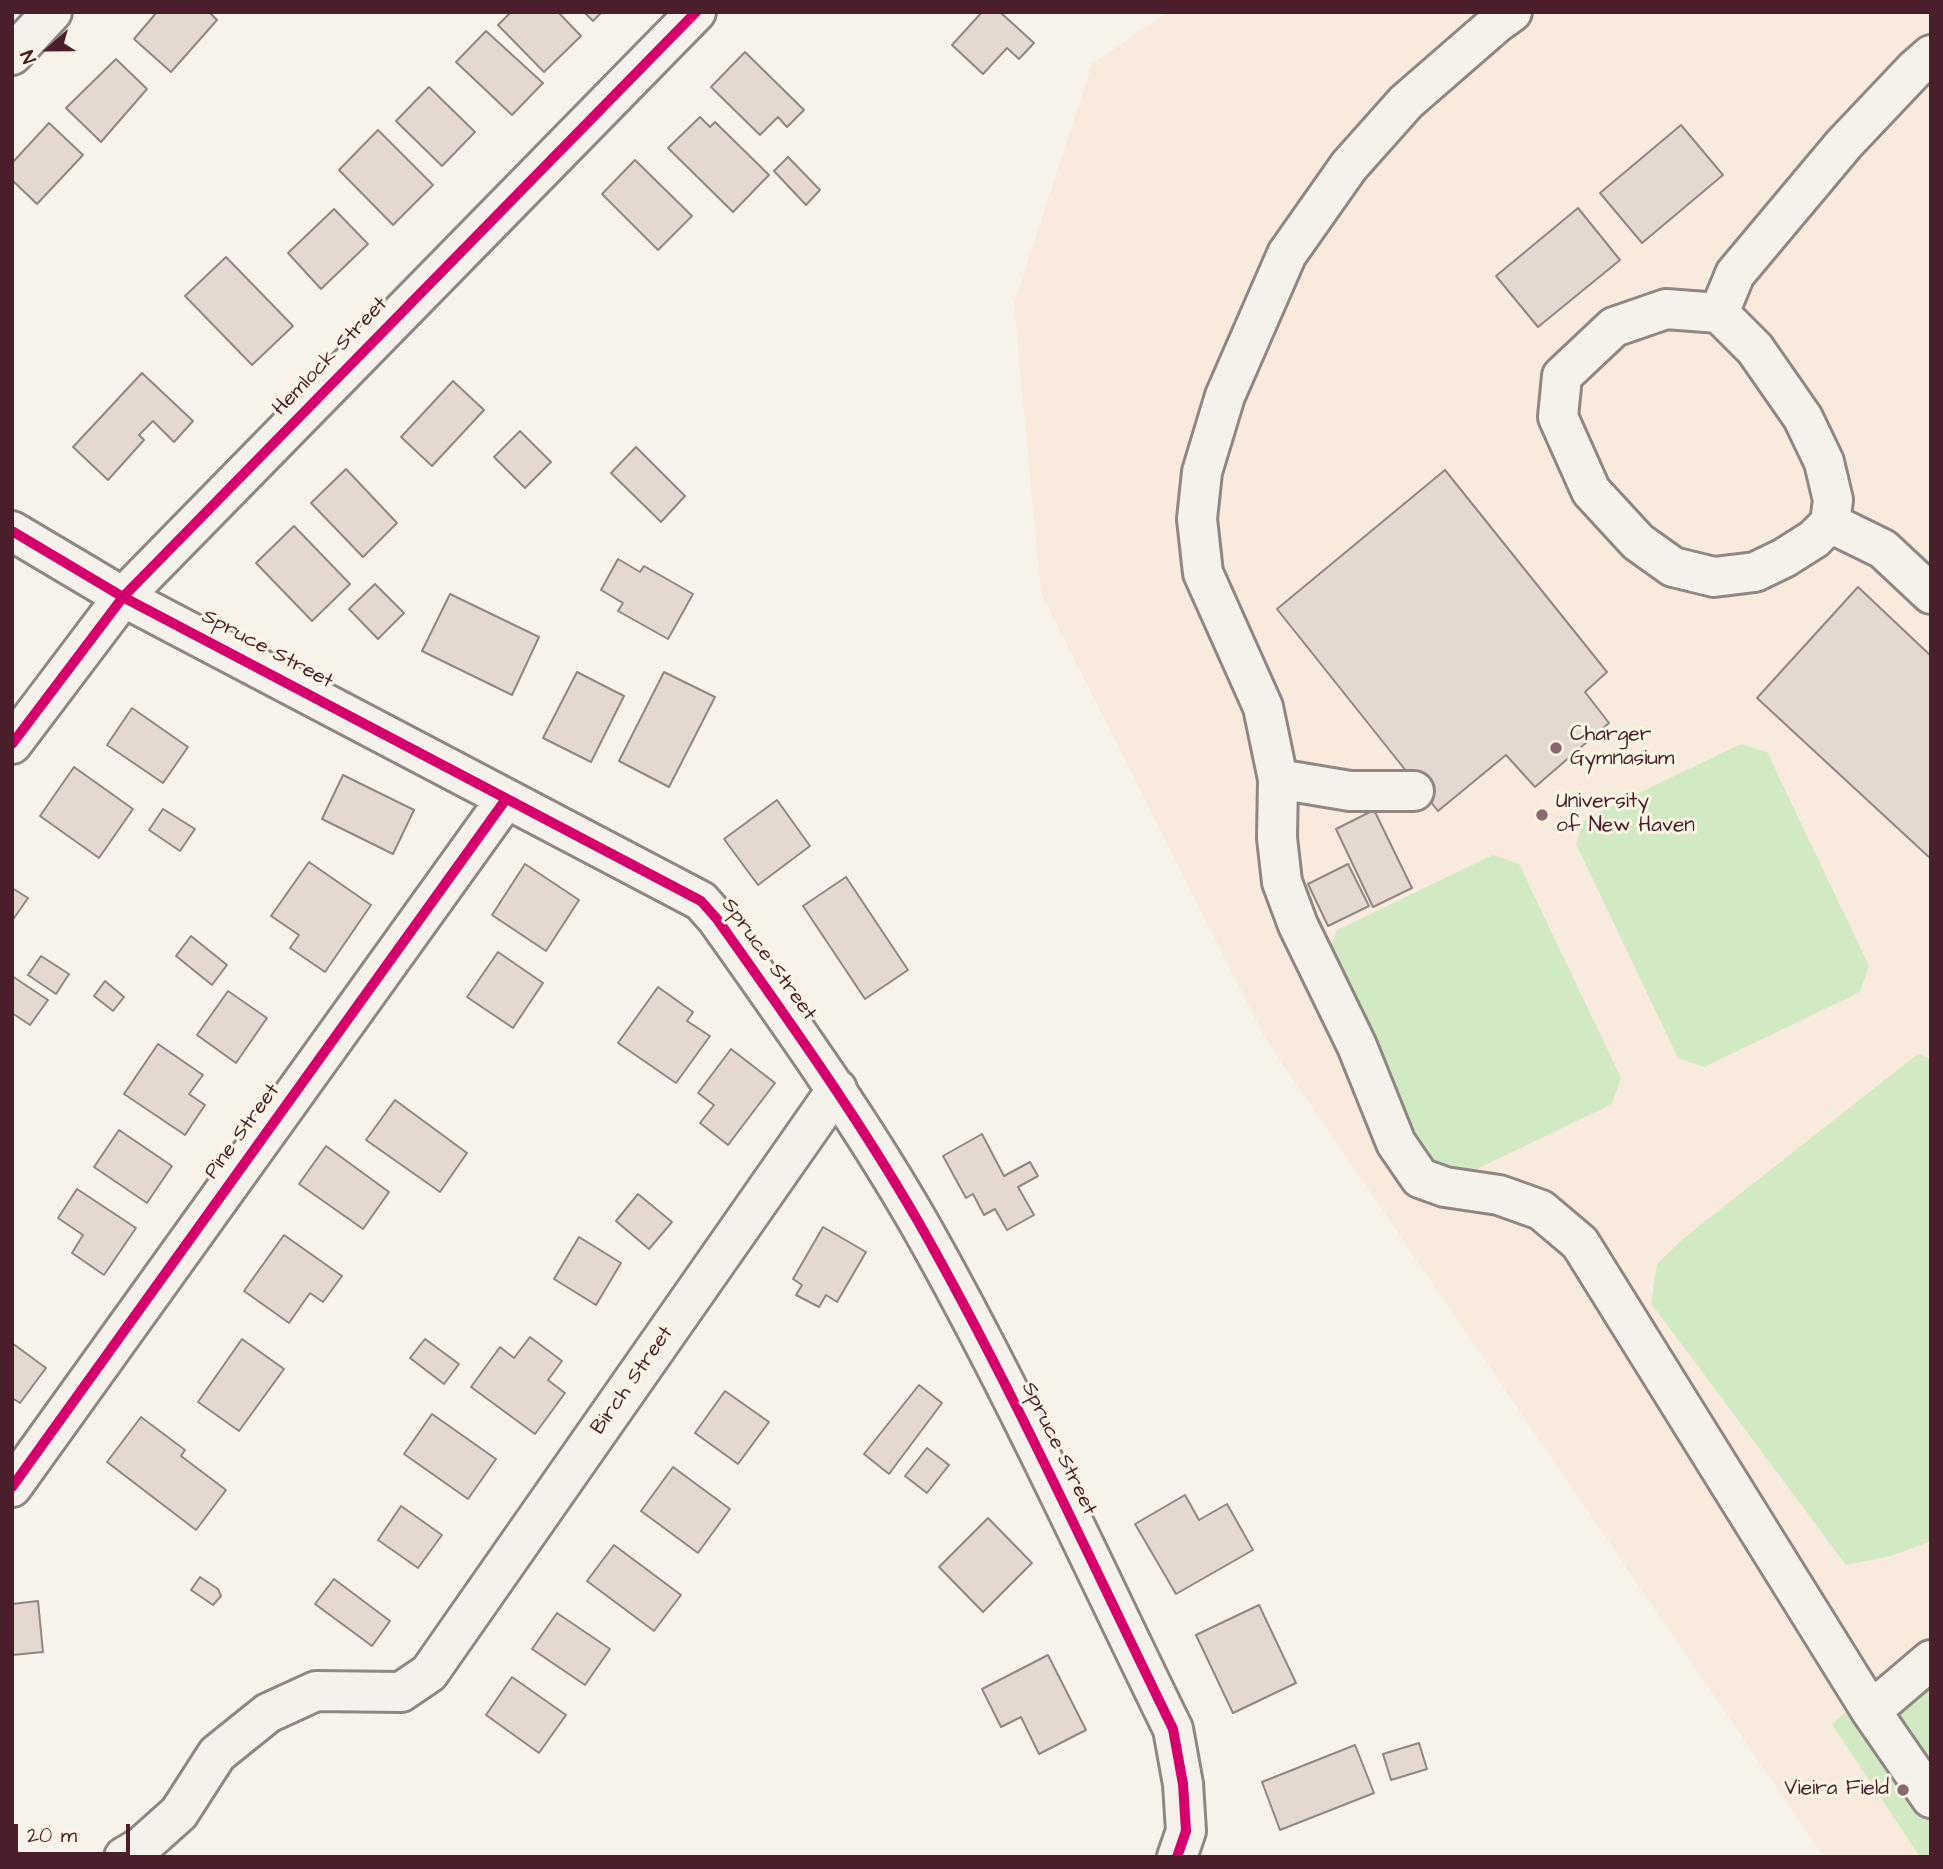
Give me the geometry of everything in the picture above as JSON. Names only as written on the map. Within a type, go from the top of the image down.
[{"type":"street","points":[[12,55],[52,12]]},
{"type":"street","name":"Hemlock Street","points":[[12,744],[123,597],[696,12]]},
{"type":"street","points":[[1512,12],[1406,102],[1349,166],[1287,254],[1225,396],[1202,472],[1197,519],[1203,573],[1263,707],[1278,779],[1277,838],[1282,882],[1298,925],[1357,1046],[1396,1143],[1420,1178],[1445,1187],[1499,1195],[1541,1210],[1580,1243],[1871,1711],[1931,1798]]},
{"type":"street","points":[[1719,313],[1735,274],[1844,144],[1931,55]]},
{"type":"street","points":[[1666,309],[1719,313],[1755,349],[1803,418],[1824,462],[1833,500],[1830,523],[1814,539],[1755,572],[1714,577],[1672,567],[1638,542],[1591,491],[1558,417],[1562,376],[1614,327],[1666,309]]},
{"type":"street","points":[[1830,523],[1883,549],[1931,594]]},
{"type":"street","name":"Spruce Street","points":[[12,531],[123,597],[701,901],[717,919],[837,1089],[919,1223],[1004,1383],[1173,1729],[1183,1784],[1186,1831],[1177,1857]]},
{"type":"street","points":[[1278,779],[1350,791],[1413,791]]},
{"type":"street","name":"Pine Street","points":[[12,1487],[506,799]]},
{"type":"street","name":"Birch Street","points":[[124,1857],[142,1847],[179,1813],[217,1754],[268,1713],[316,1691],[401,1692],[429,1672],[837,1089]]},
{"type":"street","points":[[1871,1711],[1931,1660]]},
{"type":"shaded area","name":"University of New Haven","points":[[1168,12],[1931,12],[1931,1857],[1824,1857],[1265,1038],[1041,593],[1014,304],[1092,64]]},
{"type":"green space","points":[[1741,744],[1767,752],[1869,966],[1860,992],[1704,1067],[1678,1058],[1576,844],[1585,819]]},
{"type":"green space","points":[[1493,855],[1519,864],[1621,1078],[1612,1104],[1456,1179],[1430,1170],[1328,956],[1337,930]]},
{"type":"green space","points":[[1918,1054],[1931,1059],[1931,1541],[1891,1556],[1846,1565],[1651,1303],[1657,1264],[1684,1238]]},
{"type":"green space","name":"Vieira Field","points":[[1931,1638],[1931,1857],[1920,1857],[1832,1724]]},
{"type":"building","points":[[157,12],[209,12],[217,20],[171,72],[134,39]]},
{"type":"building","points":[[511,12],[558,12],[581,36],[544,72],[498,25]]},
{"type":"building","points":[[584,12],[602,12],[593,21]]},
{"type":"building","points":[[982,12],[1000,12],[1034,43],[1019,59],[1007,48],[983,74],[952,45]]},
{"type":"building","points":[[486,31],[543,83],[512,115],[456,62]]},
{"type":"building","points":[[745,52],[804,110],[787,127],[778,117],[760,135],[711,87]]},
{"type":"building","points":[[116,59],[147,89],[101,142],[66,108]]},
{"type":"building","points":[[429,87],[475,132],[442,166],[396,121]]},
{"type":"building","points":[[700,117],[710,127],[715,122],[769,175],[733,212],[668,148]]},
{"type":"building","points":[[49,123],[83,155],[37,204],[12,180],[12,163]]},
{"type":"building","points":[[1681,125],[1723,175],[1642,243],[1600,193]]},
{"type":"building","points":[[378,130],[433,185],[393,225],[339,170]]},
{"type":"building","points":[[788,157],[820,190],[806,205],[774,171]]},
{"type":"building","points":[[635,160],[692,216],[658,250],[602,194]]},
{"type":"building","points":[[1578,208],[1620,260],[1538,327],[1496,276]]},
{"type":"building","points":[[334,209],[368,244],[321,289],[288,253]]},
{"type":"building","points":[[226,257],[293,326],[252,365],[185,296]]},
{"type":"building","points":[[142,373],[193,421],[174,442],[153,421],[139,435],[144,440],[108,480],[73,447]]},
{"type":"building","points":[[453,381],[484,410],[432,466],[401,437]]},
{"type":"building","points":[[520,431],[551,462],[525,488],[494,457]]},
{"type":"building","points":[[636,447],[685,496],[661,522],[611,473]]},
{"type":"building","points":[[346,469],[397,523],[363,557],[311,503]]},
{"type":"building","points":[[1445,470],[1607,672],[1585,692],[1609,723],[1535,787],[1506,755],[1438,811],[1277,609]]},
{"type":"building","points":[[294,526],[350,584],[312,621],[256,563]]},
{"type":"building","points":[[618,559],[640,572],[644,566],[693,594],[668,639],[618,611],[623,603],[601,590]]},
{"type":"building","points":[[375,584],[404,613],[378,639],[349,609]]},
{"type":"building","points":[[1858,587],[1931,656],[1931,859],[1757,698]]},
{"type":"building","points":[[450,594],[539,637],[512,695],[422,651]]},
{"type":"building","points":[[577,672],[624,696],[591,762],[543,738]]},
{"type":"building","points":[[664,672],[715,697],[669,787],[619,761]]},
{"type":"building","points":[[132,708],[188,747],[163,783],[107,745]]},
{"type":"building","points":[[74,767],[133,809],[99,858],[40,816]]},
{"type":"building","points":[[343,775],[414,810],[393,854],[322,819]]},
{"type":"building","points":[[777,800],[810,846],[758,885],[724,839]]},
{"type":"building","points":[[163,809],[195,829],[180,851],[149,830]]},
{"type":"building","points":[[1374,810],[1412,888],[1373,907],[1336,829]]},
{"type":"building","points":[[309,862],[371,905],[325,972],[290,948],[299,935],[271,916]]},
{"type":"building","points":[[525,864],[579,900],[546,951],[492,915]]},
{"type":"building","points":[[1348,864],[1369,906],[1328,926],[1308,884]]},
{"type":"building","points":[[846,877],[908,970],[865,999],[803,906]]},
{"type":"building","points":[[12,888],[28,898],[12,921]]},
{"type":"building","points":[[191,936],[227,965],[212,985],[176,956]]},
{"type":"building","points":[[498,952],[543,983],[513,1028],[467,997]]},
{"type":"building","points":[[41,956],[69,974],[56,994],[28,975]]},
{"type":"building","points":[[12,976],[48,1000],[30,1025],[12,1013]]},
{"type":"building","points":[[105,981],[124,997],[113,1011],[94,996]]},
{"type":"building","points":[[658,987],[693,1012],[687,1021],[710,1036],[676,1083],[618,1043]]},
{"type":"building","points":[[228,991],[267,1018],[236,1063],[197,1035]]},
{"type":"building","points":[[158,1044],[203,1075],[189,1094],[205,1105],[185,1135],[124,1094]]},
{"type":"building","points":[[731,1049],[775,1083],[728,1145],[700,1123],[714,1105],[698,1093]]},
{"type":"building","points":[[395,1100],[467,1153],[440,1192],[366,1140]]},
{"type":"building","points":[[119,1130],[172,1166],[147,1203],[94,1167]]},
{"type":"building","points":[[982,1134],[1004,1176],[1030,1162],[1038,1176],[1018,1187],[1034,1215],[1007,1230],[995,1209],[984,1215],[973,1194],[966,1198],[943,1156]]},
{"type":"building","points":[[326,1146],[389,1192],[363,1229],[299,1184]]},
{"type":"building","points":[[77,1189],[136,1228],[104,1275],[72,1253],[83,1235],[58,1218]]},
{"type":"building","points":[[638,1194],[672,1222],[649,1249],[616,1221]]},
{"type":"building","points":[[823,1227],[866,1252],[837,1302],[826,1295],[819,1307],[796,1295],[802,1285],[793,1279]]},
{"type":"building","points":[[284,1235],[342,1276],[323,1302],[310,1293],[289,1323],[244,1291]]},
{"type":"building","points":[[579,1237],[621,1263],[596,1305],[554,1279]]},
{"type":"building","points":[[530,1337],[562,1361],[548,1380],[565,1393],[535,1434],[471,1387],[500,1347],[514,1358]]},
{"type":"building","points":[[242,1339],[284,1369],[239,1431],[198,1402]]},
{"type":"building","points":[[425,1339],[459,1364],[444,1384],[410,1358]]},
{"type":"building","points":[[12,1343],[46,1368],[20,1403],[12,1398]]},
{"type":"building","points":[[919,1385],[942,1403],[889,1474],[864,1454]]},
{"type":"building","points":[[725,1391],[769,1422],[738,1464],[695,1433]]},
{"type":"building","points":[[432,1414],[496,1459],[468,1499],[404,1454]]},
{"type":"building","points":[[141,1417],[185,1450],[181,1456],[226,1490],[196,1530],[107,1462]]},
{"type":"building","points":[[927,1448],[949,1465],[927,1493],[905,1476]]},
{"type":"building","points":[[673,1467],[730,1509],[698,1553],[641,1511]]},
{"type":"building","points":[[1185,1495],[1199,1520],[1227,1504],[1253,1550],[1176,1594],[1135,1524]]},
{"type":"building","points":[[401,1506],[442,1535],[418,1568],[378,1540]]},
{"type":"building","points":[[988,1518],[1032,1563],[983,1612],[939,1567]]},
{"type":"building","points":[[614,1545],[681,1595],[654,1631],[587,1581]]},
{"type":"building","points":[[200,1577],[218,1589],[221,1596],[213,1605],[191,1590]]},
{"type":"building","points":[[334,1579],[390,1621],[372,1646],[315,1604]]},
{"type":"building","points":[[38,1601],[43,1652],[12,1655],[12,1604]]},
{"type":"building","points":[[1259,1605],[1296,1683],[1233,1713],[1196,1635]]},
{"type":"building","points":[[557,1613],[610,1649],[585,1685],[532,1649]]},
{"type":"building","points":[[1048,1655],[1086,1730],[1039,1754],[1021,1717],[1001,1727],[982,1689]]},
{"type":"building","points":[[512,1677],[566,1715],[539,1753],[486,1715]]},
{"type":"building","points":[[1419,1743],[1427,1769],[1391,1780],[1383,1754]]},
{"type":"building","points":[[1355,1745],[1374,1793],[1280,1830],[1262,1782]]},
{"type":"cycle path","points":[[12,744],[123,597],[696,12]]},
{"type":"cycle path","points":[[12,531],[123,597],[701,901],[717,919],[821,1068],[896,1184],[986,1347],[1050,1474],[1173,1729],[1183,1784],[1186,1831],[1177,1857]]},
{"type":"cycle path","points":[[12,1487],[506,799]]},
{"type":"place","name":"Charger Gymnasium","points":[[1556,748]]},
{"type":"place","name":"University of New Haven","points":[[1542,815]]},
{"type":"place","name":"Vieira Field","points":[[1903,1790]]}]
